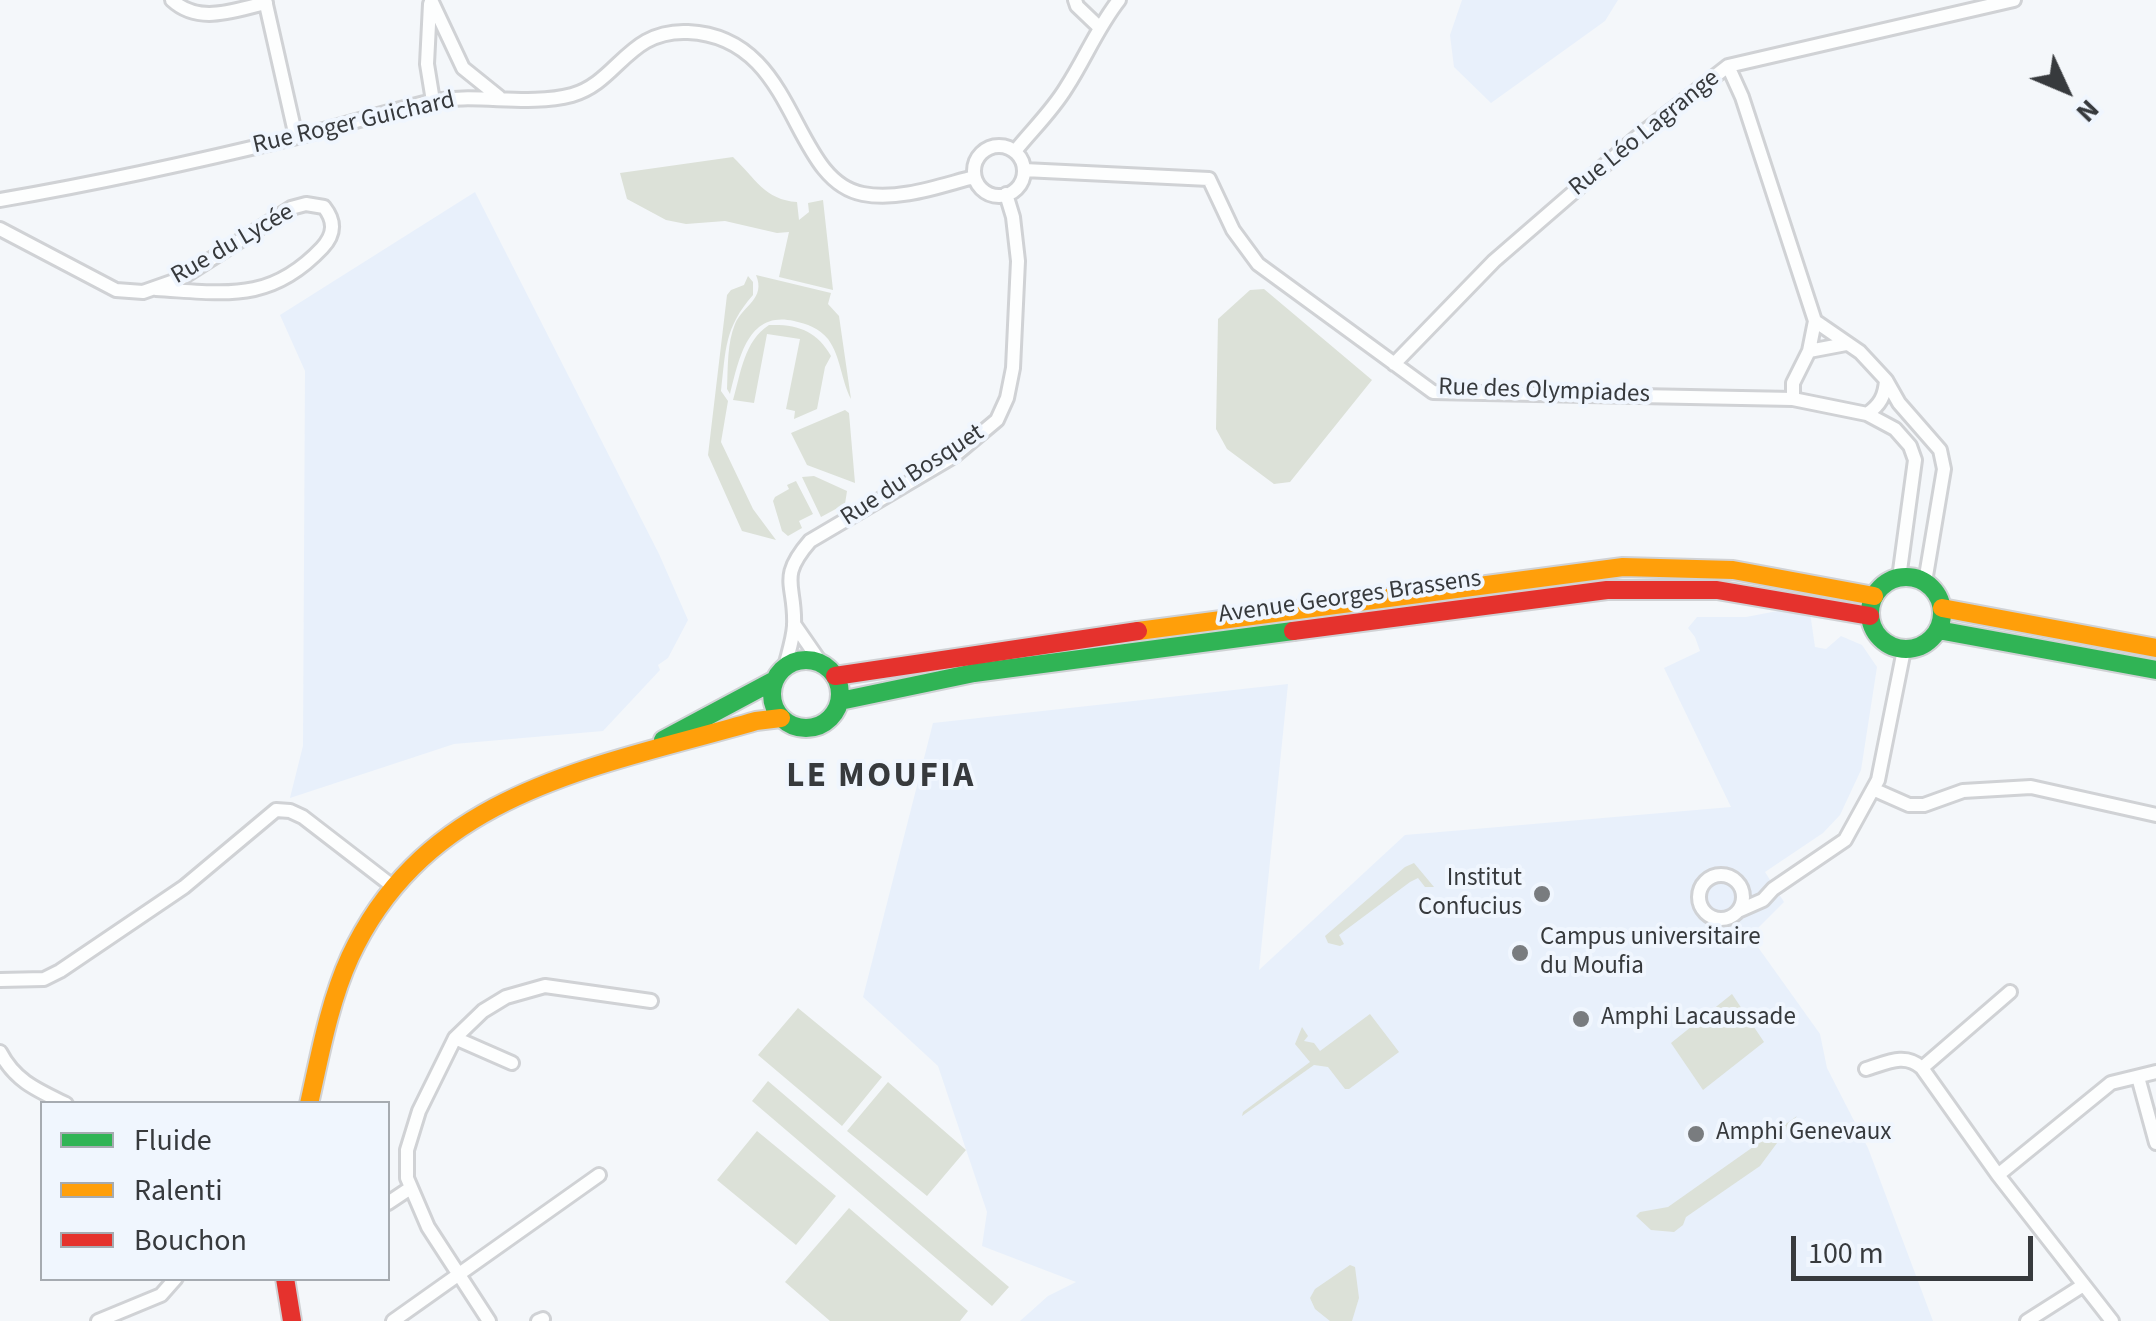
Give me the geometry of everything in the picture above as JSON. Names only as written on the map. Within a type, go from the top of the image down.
[{"type":"street","points":[[172,0],[184,11],[213,15],[266,1],[296,137]]},
{"type":"street","points":[[430,0],[463,68],[500,97]]},
{"type":"street","points":[[430,0],[428,64],[433,101]]},
{"type":"street","points":[[1075,0],[1098,27]]},
{"type":"street","points":[[1016,150],[1052,111],[1098,27],[1119,0]]},
{"type":"street","name":"Rue Léo Lagrange","points":[[1394,364],[1494,261],[1636,138],[1728,66],[2014,0]]},
{"type":"street","name":"Rue Roger Guichard","points":[[0,200],[296,137],[433,101],[574,94],[598,82],[623,56],[653,36],[682,31],[700,32],[739,48],[756,61],[792,110],[815,158],[838,182],[860,194],[919,191],[974,177]]},
{"type":"street","points":[[1728,66],[1742,97],[1815,320],[1810,351],[1794,383],[1793,399],[1867,414],[1895,429],[1916,460],[1899,578]]},
{"type":"street","points":[[452,100],[460,86],[463,68]]},
{"type":"street","points":[[1004,146],[1016,150],[1024,170],[1023,182],[998,196],[983,190],[974,177],[976,161],[988,149],[1004,146]]},
{"type":"street","name":"Rue des Olympiades","points":[[1024,170],[1209,179],[1233,230],[1258,264],[1432,392],[1793,399]]},
{"type":"street","name":"Rue du Bosquet","points":[[780,674],[794,624],[789,595],[792,562],[810,541],[954,456],[998,420],[1013,368],[1018,261],[1006,194]]},
{"type":"street","name":"Rue du Lycée","points":[[0,230],[116,290],[142,292],[180,279],[291,208],[306,204],[324,207],[329,214],[334,229],[328,242],[289,277],[270,287],[252,291],[156,289]]},
{"type":"street","points":[[1815,320],[1870,360],[1899,403],[1940,450],[1944,469],[1924,582]]},
{"type":"street","points":[[1810,351],[1846,344]]},
{"type":"street","points":[[1867,414],[1886,392],[1886,380]]},
{"type":"street","name":"Avenue Georges Brassens","points":[[828,669],[1623,567],[1733,570],[1874,596]]},
{"type":"street","points":[[1899,578],[1924,582],[1933,589],[1942,608],[1938,630],[1924,645],[1894,648],[1877,635],[1870,616],[1874,596],[1899,578]]},
{"type":"street","name":"Avenue Georges Brassens","points":[[840,701],[974,673],[1607,590],[1717,590],[1870,616]]},
{"type":"street","points":[[1942,608],[2156,648]]},
{"type":"street","points":[[310,1101],[326,1024],[352,954],[394,888],[438,843],[476,814],[520,790],[646,750],[765,717],[781,718],[802,728],[828,720],[840,701],[841,688],[794,624]]},
{"type":"street","points":[[1938,630],[2156,670]]},
{"type":"street","points":[[1738,911],[1743,894],[1736,881],[1724,875],[1706,880],[1699,891],[1701,908],[1722,919],[1763,900],[1773,888],[1846,840],[1874,790],[1904,650]]},
{"type":"street","points":[[646,750],[802,660],[828,669]]},
{"type":"street","points":[[780,674],[772,695],[774,709],[781,718]]},
{"type":"street","points":[[1874,790],[1910,805],[1924,805],[1963,791],[2031,788],[2156,815]]},
{"type":"street","points":[[0,980],[44,978],[60,971],[184,888],[276,810],[303,817],[394,888]]},
{"type":"street","points":[[1743,894],[1773,888]]},
{"type":"street","points":[[489,1321],[428,1227],[409,1189],[407,1150],[419,1111],[456,1038],[483,1011],[506,997],[545,986],[651,1001]]},
{"type":"street","points":[[1922,1068],[2010,992]]},
{"type":"street","points":[[456,1038],[512,1063]]},
{"type":"street","points":[[0,1052],[25,1084],[60,1101]]},
{"type":"street","points":[[1866,1069],[1904,1058],[1914,1060],[1922,1068],[1998,1175],[2112,1321]]},
{"type":"street","points":[[1998,1175],[2112,1083],[2156,1072]]},
{"type":"street","points":[[2138,1076],[2156,1142]]},
{"type":"street","points":[[393,1321],[599,1175]]},
{"type":"street","points":[[390,1202],[409,1189]]},
{"type":"street","points":[[98,1321],[161,1295],[173,1281]]},
{"type":"street","points":[[286,1281],[292,1321]]},
{"type":"street","points":[[2027,1321],[2082,1286]]},
{"type":"shaded area","points":[[1462,0],[1618,0],[1605,21],[1491,103],[1454,67],[1450,35]]},
{"type":"shaded area","points":[[733,157],[768,192],[797,202],[799,220],[809,212],[808,203],[823,200],[833,290],[779,277],[789,232],[777,233],[725,221],[686,224],[666,220],[627,199],[620,173]]},
{"type":"shaded area","points":[[475,192],[659,554],[688,620],[668,658],[658,665],[660,670],[603,731],[454,744],[290,798],[303,746],[305,371],[280,315]]},
{"type":"shaded area","points":[[756,275],[831,293],[828,304],[839,316],[851,399],[828,339],[808,325],[778,320],[755,330],[742,353],[730,394],[727,389],[731,339],[739,317],[756,296]]},
{"type":"shaded area","points":[[748,276],[753,282],[753,295],[736,318],[726,351],[721,391],[728,401],[721,442],[753,509],[776,540],[742,531],[708,455],[727,295],[744,285]]},
{"type":"shaded area","points":[[1264,289],[1372,380],[1290,482],[1274,484],[1227,449],[1216,429],[1218,319],[1250,290]]},
{"type":"shaded area","points":[[769,325],[806,331],[831,356],[817,409],[794,419],[795,411],[786,409],[800,339],[767,334],[754,403],[733,400],[749,349]]},
{"type":"shaded area","points":[[845,410],[849,413],[855,483],[807,465],[791,433]]},
{"type":"shaded area","points":[[814,476],[847,491],[845,504],[821,517],[802,477]]},
{"type":"shaded area","points":[[796,481],[813,514],[799,521],[802,528],[788,536],[782,531],[773,501]]},
{"type":"shaded area","name":"Campus universitaire du Moufia","points":[[1809,605],[1815,647],[1826,649],[1841,636],[1862,645],[1877,667],[1861,770],[1840,815],[1823,833],[1765,872],[1784,902],[1750,936],[1820,1034],[1827,1068],[1868,1148],[1933,1321],[1020,1321],[1048,1296],[1076,1282],[982,1246],[987,1212],[938,1066],[863,997],[933,723],[1288,684],[1259,970],[1405,835],[1731,807],[1664,668],[1700,651],[1688,628],[1697,617],[1746,617]]},
{"type":"shaded area","points":[[1414,863],[1434,887],[1425,887],[1418,878],[1410,882],[1339,935],[1344,944],[1328,943],[1325,936]]},
{"type":"shaded area","points":[[1732,994],[1764,1042],[1703,1090],[1671,1043]]},
{"type":"shaded area","points":[[798,1008],[882,1077],[842,1126],[758,1055]]},
{"type":"shaded area","points":[[1370,1014],[1399,1052],[1349,1089],[1328,1067],[1314,1065],[1242,1116],[1310,1062],[1295,1044],[1302,1027],[1308,1036],[1304,1041],[1314,1043],[1320,1051]]},
{"type":"shaded area","points":[[768,1081],[1009,1287],[992,1306],[752,1101]]},
{"type":"shaded area","points":[[888,1082],[966,1150],[927,1196],[847,1131]]},
{"type":"shaded area","points":[[1797,1116],[1760,1166],[1686,1217],[1674,1232],[1651,1230],[1636,1216],[1668,1207]]},
{"type":"shaded area","points":[[757,1131],[836,1196],[796,1245],[717,1180]]},
{"type":"shaded area","points":[[849,1208],[968,1311],[960,1321],[830,1321],[785,1282]]},
{"type":"shaded area","points":[[1350,1265],[1355,1267],[1359,1298],[1352,1321],[1330,1321],[1315,1309],[1310,1298],[1315,1289]]},
{"type":"traffic: fast","points":[[1906,577],[1931,588],[1942,613],[1931,638],[1906,649],[1881,638],[1870,613],[1881,588],[1906,577]]},
{"type":"traffic: fast","points":[[1938,630],[2156,670]]},
{"type":"traffic: fast","points":[[840,701],[974,673],[1293,631]]},
{"type":"traffic: fast","points":[[806,660],[830,670],[840,694],[830,718],[806,728],[782,718],[772,694],[782,670],[806,660]]},
{"type":"traffic: fast","points":[[663,740],[775,680]]},
{"type":"traffic: slow","points":[[1138,631],[1623,567],[1733,570],[1874,596]]},
{"type":"traffic: slow","points":[[1942,608],[2156,648]]},
{"type":"traffic: slow","points":[[310,1101],[331,1011],[350,957],[383,901],[424,856],[471,821],[523,794],[579,772],[756,721],[781,718]]},
{"type":"traffic: jam","points":[[1293,631],[1607,590],[1717,590],[1870,616]]},
{"type":"traffic: jam","points":[[835,676],[1138,631]]},
{"type":"traffic: jam","points":[[285,1281],[292,1321]]},
{"type":"place","name":"Institut Confucius","points":[[1542,894]]},
{"type":"place","name":"Campus universitaire du Moufia","points":[[1520,953]]},
{"type":"place","name":"Amphi Lacaussade","points":[[1581,1019]]},
{"type":"place","name":"Amphi Genevaux","points":[[1696,1134]]},
{"type":"district","name":"LE MOUFIA","points":[[881,778]]}]
